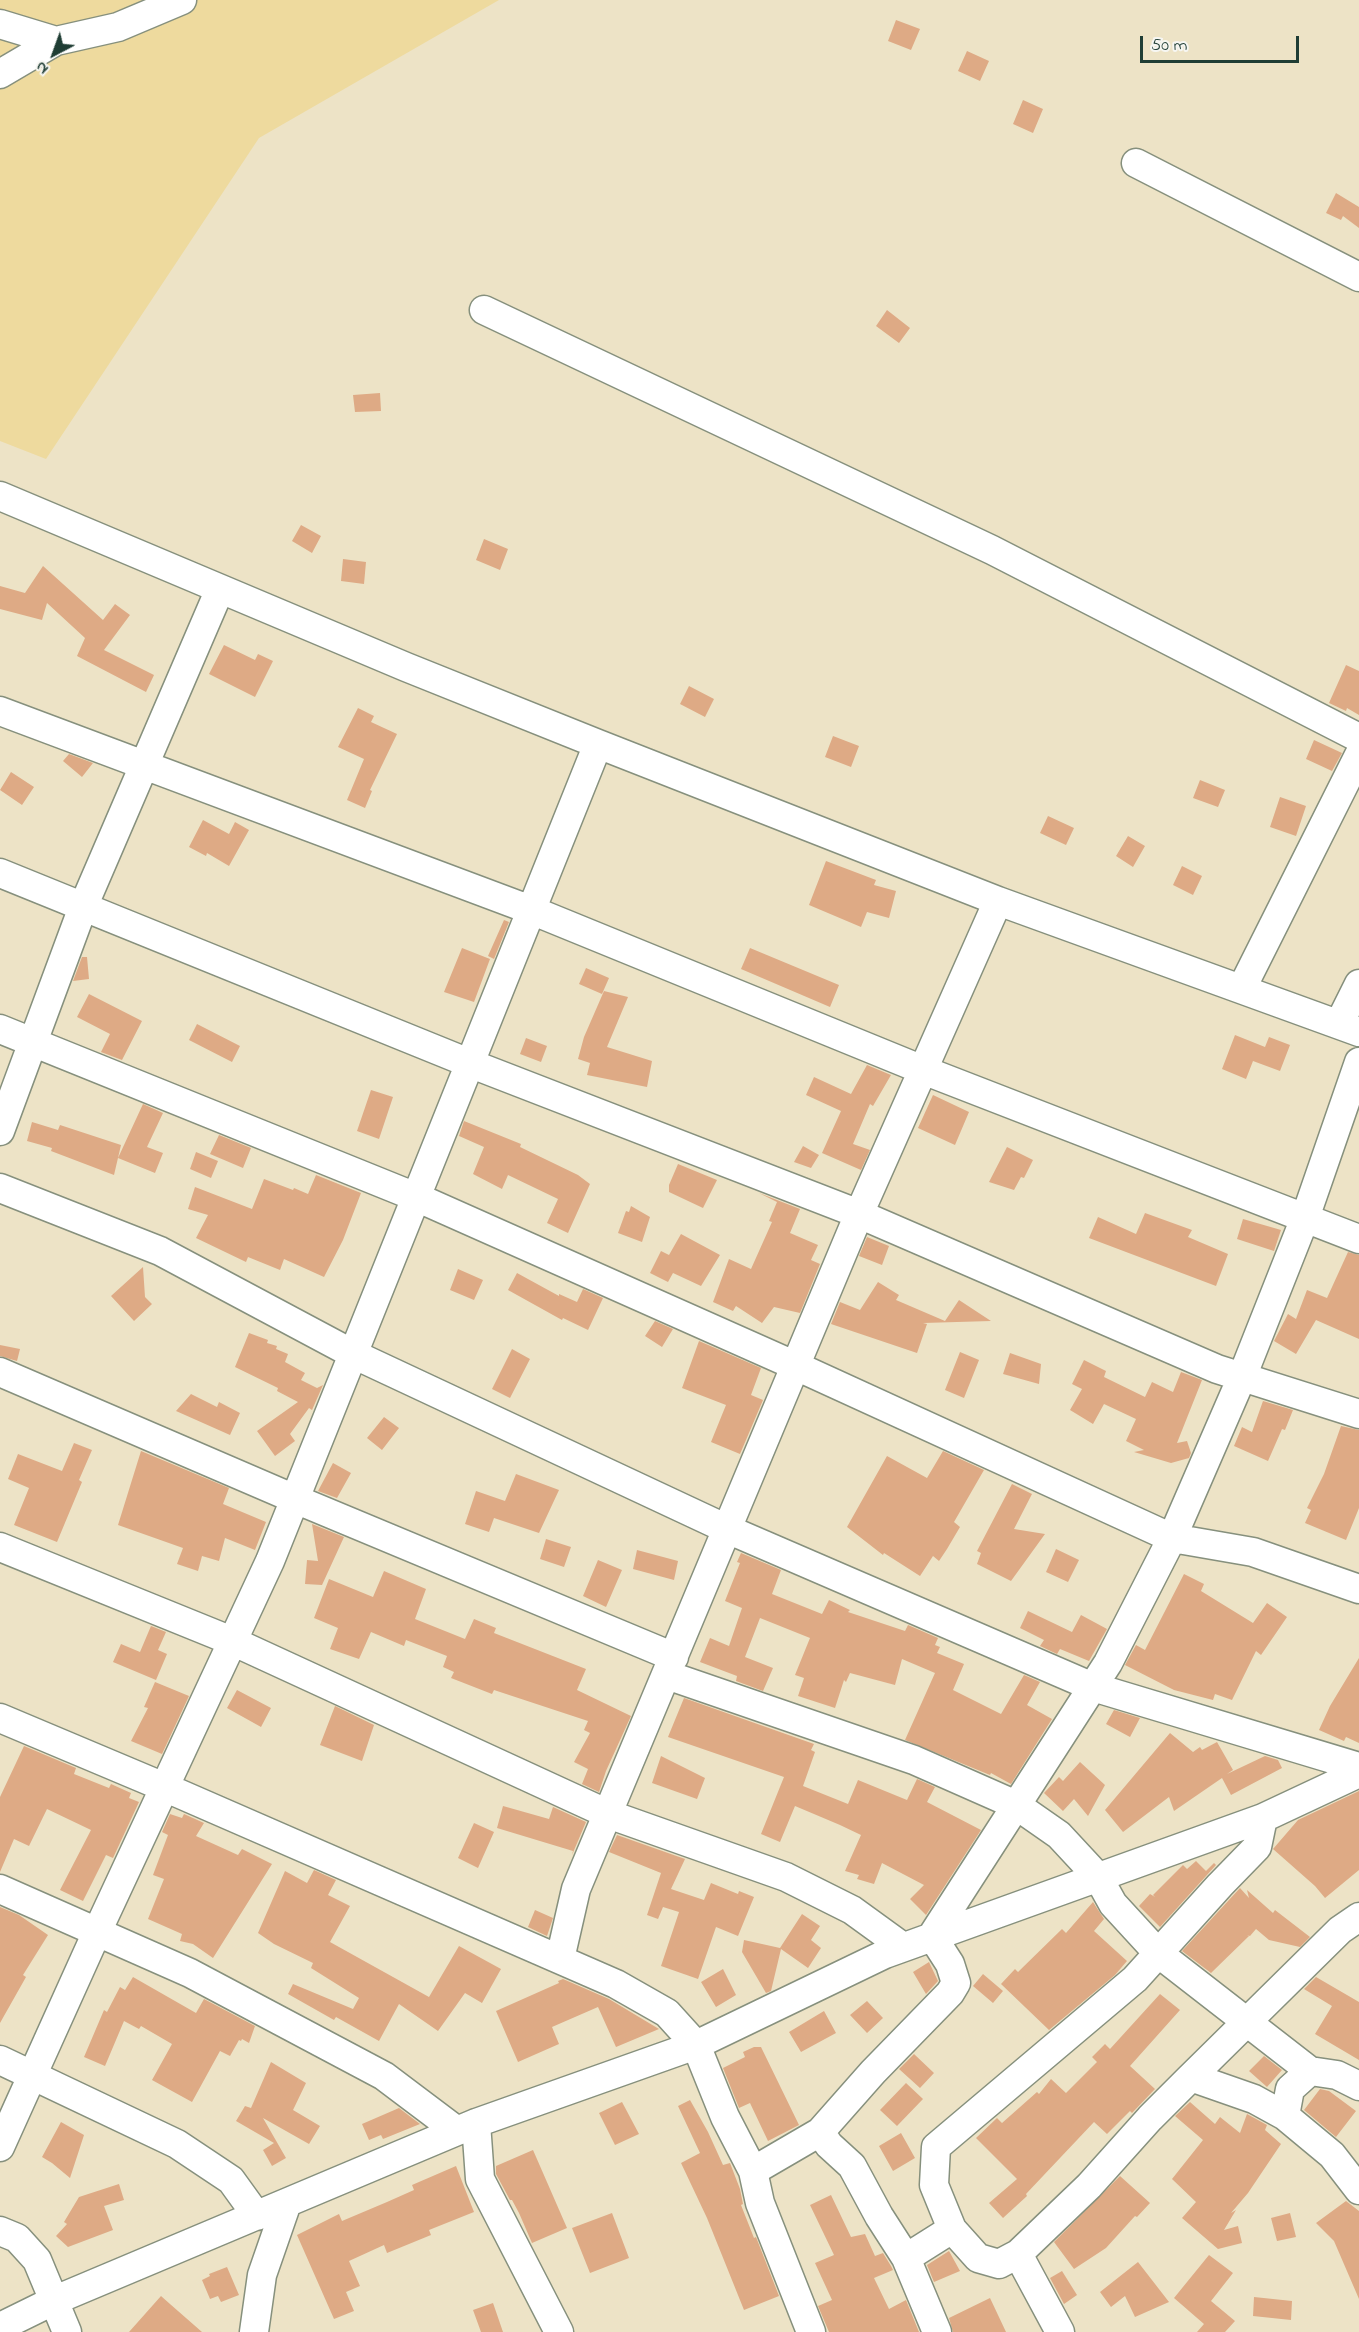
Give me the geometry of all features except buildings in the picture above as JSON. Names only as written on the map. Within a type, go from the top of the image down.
[{"type":"street","points":[[0,74],[56,41],[118,27],[182,0]]},
{"type":"street","points":[[0,24],[56,41]]},
{"type":"street","points":[[1136,164],[1359,278]]},
{"type":"street","points":[[484,310],[992,550],[1359,738]]},
{"type":"street","points":[[0,496],[598,744],[998,901],[1349,1028],[1359,984]]},
{"type":"street","points":[[0,1131],[82,907],[220,589]]},
{"type":"street","points":[[0,711],[531,910],[923,1070],[1359,1239]]},
{"type":"street","points":[[0,2147],[96,1932],[270,1561],[598,744]]},
{"type":"street","points":[[1242,988],[1359,755]]},
{"type":"street","points":[[0,873],[469,1063],[860,1214],[1217,1369],[1359,1414]]},
{"type":"street","points":[[560,1959],[576,1889],[860,1214],[998,901]]},
{"type":"street","points":[[0,1029],[416,1197],[796,1366],[1172,1538],[1252,1552],[1359,1589]]},
{"type":"street","points":[[932,1936],[1108,1663],[1172,1538],[1242,1377],[1305,1218],[1359,1062]]},
{"type":"street","points":[[0,1188],[160,1251],[353,1354],[727,1529],[1093,1687],[1359,1767]]},
{"type":"street","points":[[0,1372],[295,1499],[670,1666],[914,1760],[1016,1805],[1059,1835],[1098,1877],[1113,1904],[1158,1953],[1310,2071],[1336,2075],[1359,2086]]},
{"type":"street","points":[[0,1547],[232,1641],[608,1814],[786,1877],[852,1910],[903,1947]]},
{"type":"street","points":[[0,1718],[560,1959],[616,1984],[667,2013],[696,2044],[725,2117],[753,2171],[760,2203],[811,2332]]},
{"type":"street","points":[[0,2327],[53,2301],[467,2127],[696,2044],[903,1947],[1263,1818],[1359,1773]]},
{"type":"street","points":[[1263,1818],[1257,1847],[1135,1979],[936,2147],[934,2185],[952,2229],[978,2258],[999,2264],[1018,2254],[1089,2186],[1150,2118],[1340,1930],[1359,1917]]},
{"type":"street","points":[[0,1889],[190,1973],[384,2076],[467,2127],[480,2179],[559,2332]]},
{"type":"street","points":[[753,2171],[820,2132],[873,2072],[940,2005],[956,1983],[950,1964],[932,1936]]},
{"type":"street","points":[[0,2060],[177,2144],[231,2180],[257,2216]]},
{"type":"street","points":[[1285,2116],[1290,2089],[1310,2071]]},
{"type":"street","points":[[1191,2078],[1254,2099],[1285,2116],[1332,2155],[1359,2190]]},
{"type":"street","points":[[820,2132],[829,2145],[852,2166],[879,2216],[906,2258],[937,2332]]},
{"type":"street","points":[[254,2332],[262,2276],[287,2203]]},
{"type":"street","points":[[906,2258],[952,2229]]},
{"type":"street","points":[[0,2232],[16,2238],[37,2260],[67,2332]]},
{"type":"street","points":[[1018,2254],[1060,2332]]},
{"type":"sand","points":[[0,0],[499,0],[259,138],[46,459],[0,441]]}]
